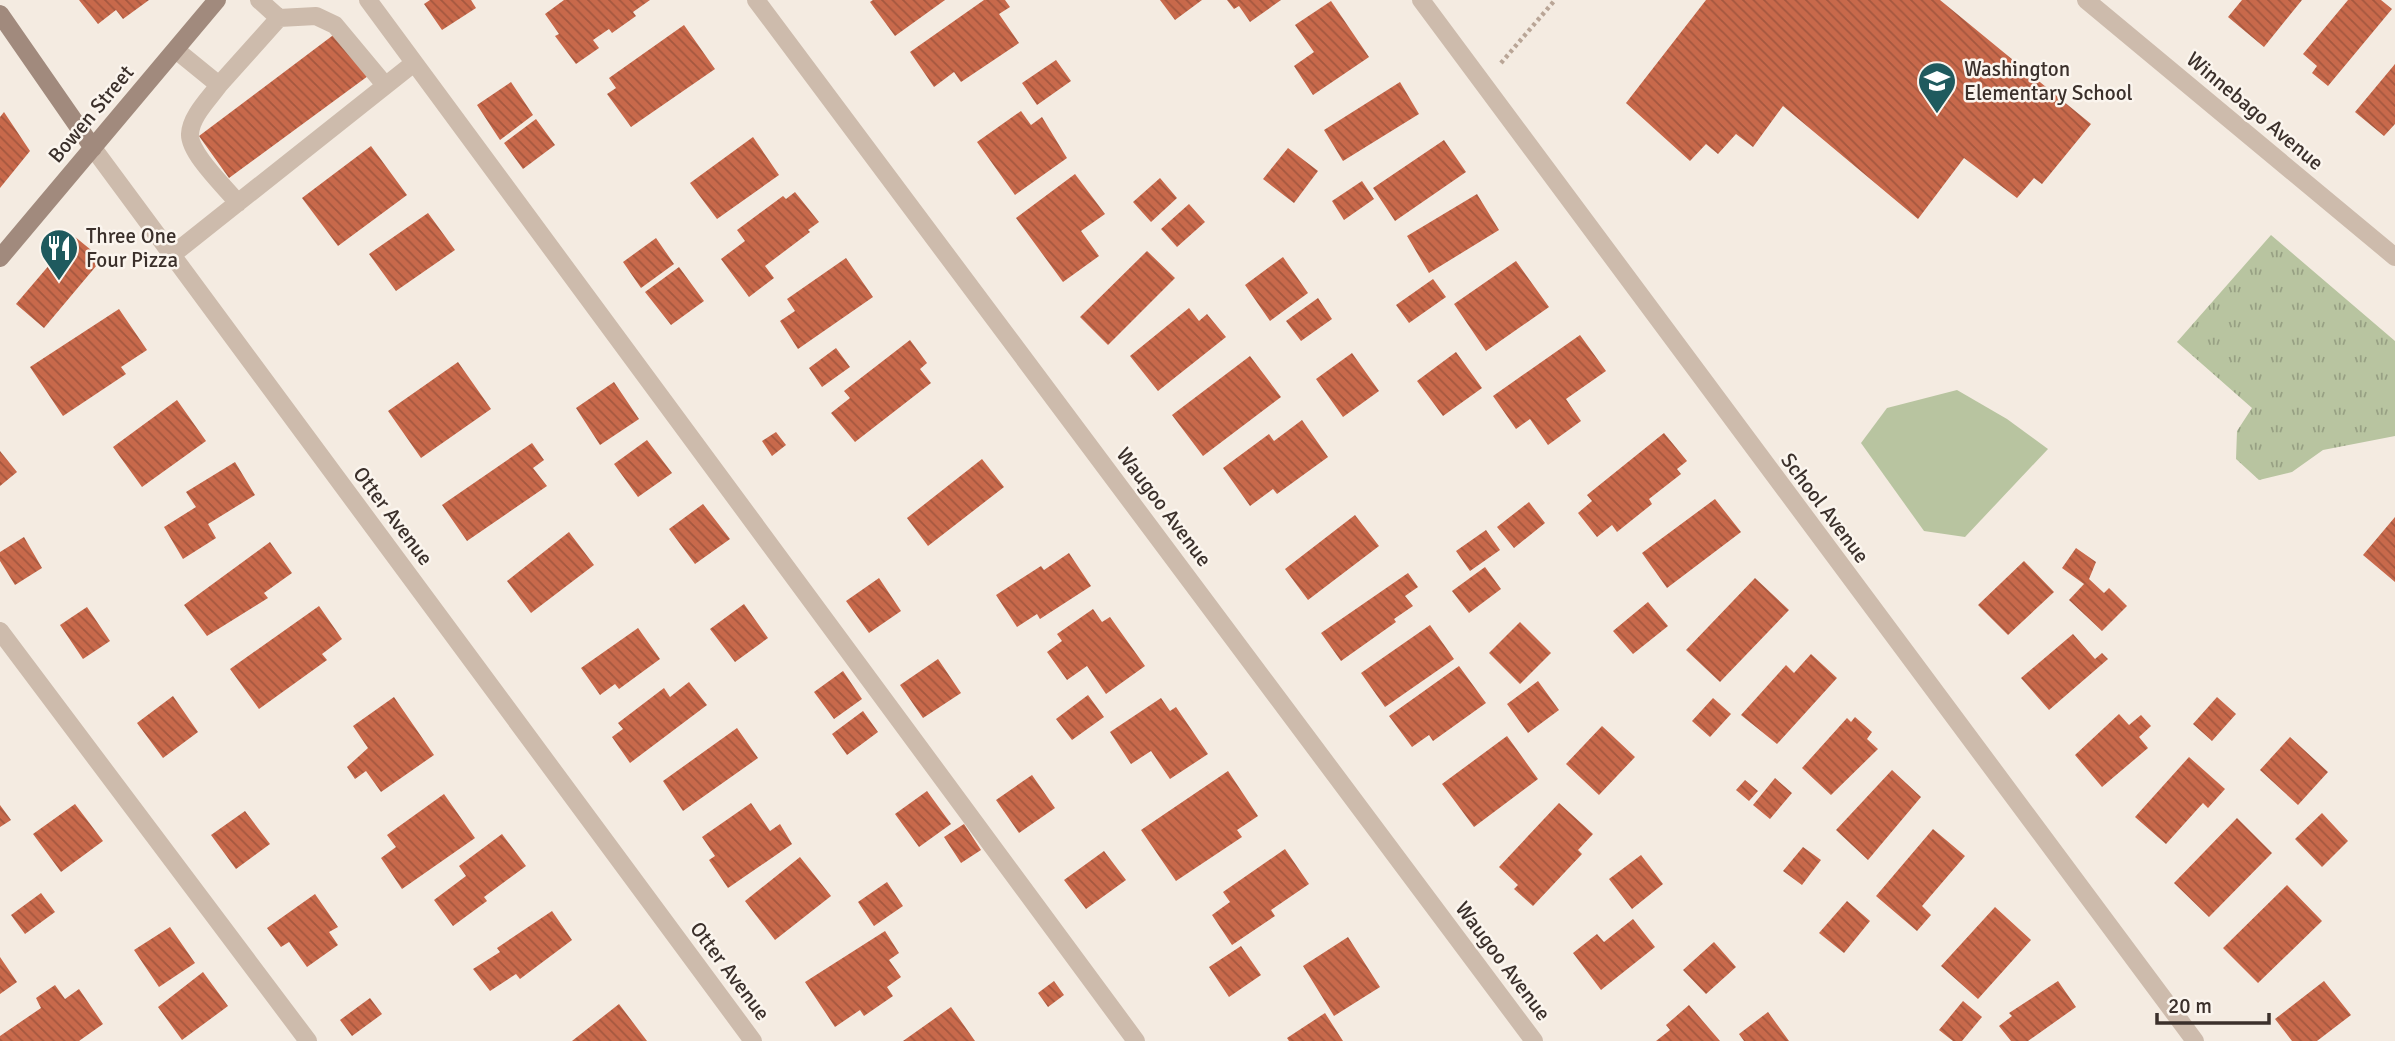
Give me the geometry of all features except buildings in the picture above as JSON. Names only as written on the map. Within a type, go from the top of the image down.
[{"type":"street","name":"Bowen Street","points":[[0,258],[217,0]]},
{"type":"street","points":[[259,0],[279,18]]},
{"type":"street","points":[[368,0],[1136,1041]]},
{"type":"street","name":"Waugoo Avenue","points":[[756,0],[1534,1041]]},
{"type":"street","name":"School Avenue","points":[[1421,0],[2195,1041]]},
{"type":"street","name":"Winnebago Avenue","points":[[2086,0],[2395,257]]},
{"type":"street","name":"Otter Avenue","points":[[0,14],[93,148],[753,1041]]},
{"type":"street","points":[[237,202],[193,148],[190,134],[195,119],[219,85],[279,18],[316,16],[335,24],[386,85]]},
{"type":"street","points":[[176,50],[219,85]]},
{"type":"street","points":[[172,255],[414,63]]},
{"type":"street","points":[[0,631],[308,1041]]},
{"type":"path","points":[[1483,84],[1555,0]]},
{"type":"green space","points":[[2271,235],[2395,341],[2395,436],[2323,450],[2292,472],[2259,480],[2236,459],[2237,431],[2252,408],[2177,342]]},
{"type":"green space","points":[[1957,390],[2007,419],[2048,449],[1965,537],[1924,531],[1861,443],[1887,408]]},
{"type":"place","name":"Washington Elementary School","points":[[1937,115]]},
{"type":"place","name":"Three One Four Pizza","points":[[59,282]]}]
